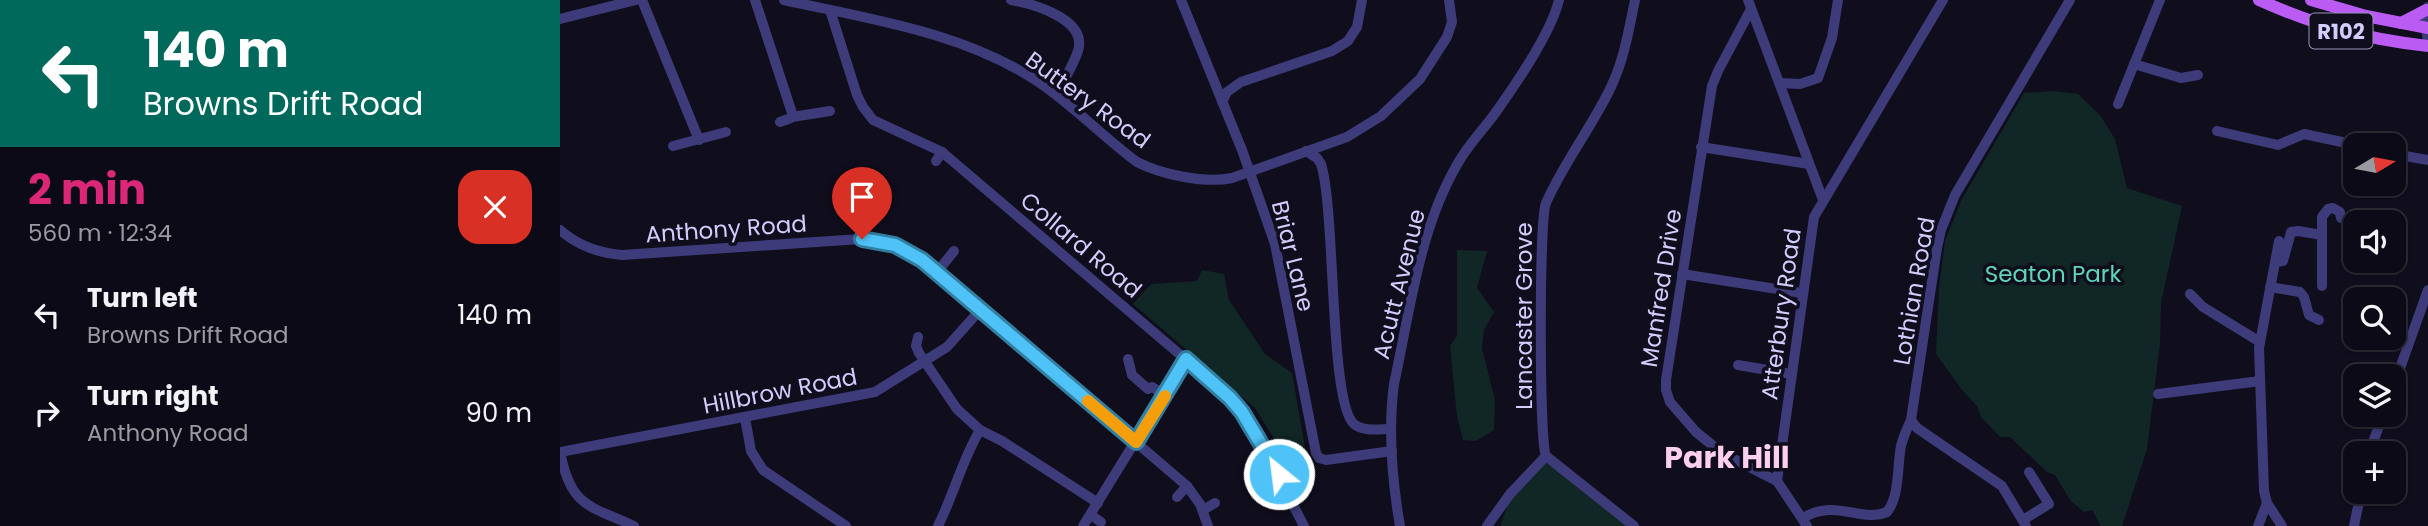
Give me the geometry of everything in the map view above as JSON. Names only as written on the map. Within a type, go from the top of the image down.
[{"type":"main road","name":"R102","points":[[2259,0],[2320,26],[2380,40],[2428,45]]},
{"type":"main road","name":"R102","points":[[2311,0],[2427,28]]},
{"type":"main road","points":[[2400,23],[2427,8]]},
{"type":"street","points":[[560,19],[636,0]]},
{"type":"street","points":[[642,0],[699,140]]},
{"type":"street","points":[[755,0],[792,117]]},
{"type":"street","name":"Buttery Road","points":[[784,0],[827,6],[977,44],[1057,95],[1127,154],[1147,167],[1211,180],[1232,178],[1306,151],[1356,132],[1381,116],[1420,79],[1450,30],[1451,12],[1448,0]]},
{"type":"street","points":[[1011,0],[1052,13],[1075,30],[1079,42],[1078,51],[1057,95]]},
{"type":"street","name":"Briar Lane","points":[[1181,0],[1249,172],[1277,253],[1316,453],[1319,458],[1326,460],[1392,451]]},
{"type":"street","points":[[1222,102],[1227,92],[1237,84],[1332,51],[1348,41],[1357,27],[1362,0]]},
{"type":"street","name":"Acutt Avenue","points":[[1400,526],[1391,429],[1394,384],[1429,228],[1458,162],[1522,71],[1543,37],[1559,0]]},
{"type":"street","name":"Lancaster Grove","points":[[1546,456],[1543,447],[1542,397],[1544,212],[1550,196],[1615,78],[1635,0]]},
{"type":"street","points":[[1780,83],[1800,84],[1818,78],[1832,38],[1838,0]]},
{"type":"street","name":"Atterbury Road","points":[[1777,481],[1812,224],[1943,0]]},
{"type":"street","name":"Lothian Road","points":[[1911,420],[1937,248],[1946,215],[1955,195],[2070,0]]},
{"type":"street","points":[[2118,104],[2160,0]]},
{"type":"street","points":[[1750,5],[1824,200]]},
{"type":"street","name":"Manfred Drive","points":[[1750,5],[1715,76],[1666,380],[1668,397],[1687,422],[1710,445],[1777,481],[1805,522],[1814,513],[1830,509],[1874,514],[1887,512],[1895,492],[1903,436],[1911,420]]},
{"type":"street","name":"Collard Road","points":[[827,6],[858,95],[867,113],[882,125],[939,157],[1230,398],[1251,424],[1304,526]]},
{"type":"street","points":[[2427,8],[2428,45]]},
{"type":"street","points":[[2134,64],[2181,78],[2199,75]]},
{"type":"street","points":[[780,122],[792,117],[830,111]]},
{"type":"street","points":[[2217,131],[2270,144],[2286,143],[2304,134],[2343,142]]},
{"type":"street","points":[[673,146],[726,132]]},
{"type":"street","points":[[1702,147],[1809,164]]},
{"type":"street","points":[[1306,151],[1321,164],[1329,208],[1339,371],[1347,413],[1352,422],[1360,428],[1391,429]]},
{"type":"street","points":[[2406,156],[2428,160]]},
{"type":"street","points":[[2322,286],[2322,217],[2330,208],[2340,212],[2341,218]]},
{"type":"street","name":"Anthony Road","points":[[560,230],[591,249],[622,255],[873,240],[895,245],[937,272],[1187,486],[1203,510],[1208,526]]},
{"type":"street","points":[[2275,262],[2283,261],[2291,232],[2322,235]]},
{"type":"street","points":[[2279,241],[2260,342],[2260,381],[2267,503],[2282,526]]},
{"type":"street","points":[[937,272],[954,251]]},
{"type":"street","points":[[1682,274],[1802,293]]},
{"type":"street","points":[[2270,287],[2300,292],[2308,313],[2319,320]]},
{"type":"street","points":[[2402,364],[2428,290]]},
{"type":"street","points":[[2190,294],[2203,307],[2260,342]]},
{"type":"street","name":"Hillbrow Road","points":[[560,452],[867,395],[887,387],[947,347],[980,310]]},
{"type":"street","points":[[918,337],[916,349],[957,409],[980,430],[1002,441],[1098,503]]},
{"type":"street","points":[[1128,359],[1132,375],[1148,389],[1152,387],[1165,395]]},
{"type":"street","points":[[1083,526],[1186,359]]},
{"type":"street","points":[[1738,365],[1791,374]]},
{"type":"street","points":[[2158,394],[2260,381]]},
{"type":"street","points":[[745,418],[751,451],[763,470],[846,526]]},
{"type":"street","points":[[1911,420],[1917,428],[2002,486],[2024,523],[2049,505],[2029,472]]},
{"type":"street","points":[[938,526],[952,496],[965,457],[980,430]]},
{"type":"street","points":[[560,452],[570,488],[579,499],[634,526]]},
{"type":"street","points":[[1487,526],[1510,494],[1546,456],[1634,526]]},
{"type":"street","points":[[1177,497],[1187,486]]},
{"type":"street","points":[[1203,510],[1215,503]]},
{"type":"street","points":[[2258,526],[2267,503]]},
{"type":"street","points":[[2354,526],[2359,504]]},
{"type":"street","points":[[1091,515],[1101,522]]},
{"type":"green space","name":"Seaton Park","points":[[2054,91],[2078,94],[2100,115],[2115,139],[2127,188],[2182,206],[2161,303],[2160,344],[2147,449],[2122,526],[2101,526],[2092,510],[2084,512],[2070,500],[2055,475],[2047,472],[2010,437],[2000,437],[1981,417],[1977,406],[1936,354],[1939,288],[1945,241],[1962,199],[2024,93]]},
{"type":"green space","points":[[1457,250],[1487,251],[1477,288],[1494,312],[1484,330],[1482,348],[1495,401],[1494,430],[1476,441],[1463,440],[1457,416],[1450,346],[1457,336]]},
{"type":"green space","points":[[1202,270],[1224,274],[1229,300],[1265,354],[1292,373],[1312,487],[1298,498],[1283,453],[1255,408],[1133,304],[1151,284],[1197,281]]},
{"type":"green space","points":[[1545,462],[1630,526],[1500,526],[1509,502]]},
{"type":"slow traffic","points":[[1088,401],[1136,442],[1165,396]]},
{"type":"district","name":"Park Hill","points":[[1727,457]]},
{"type":"route","points":[[862,239],[895,245],[922,260],[1136,442],[1186,359],[1242,412],[1279,474]]}]
